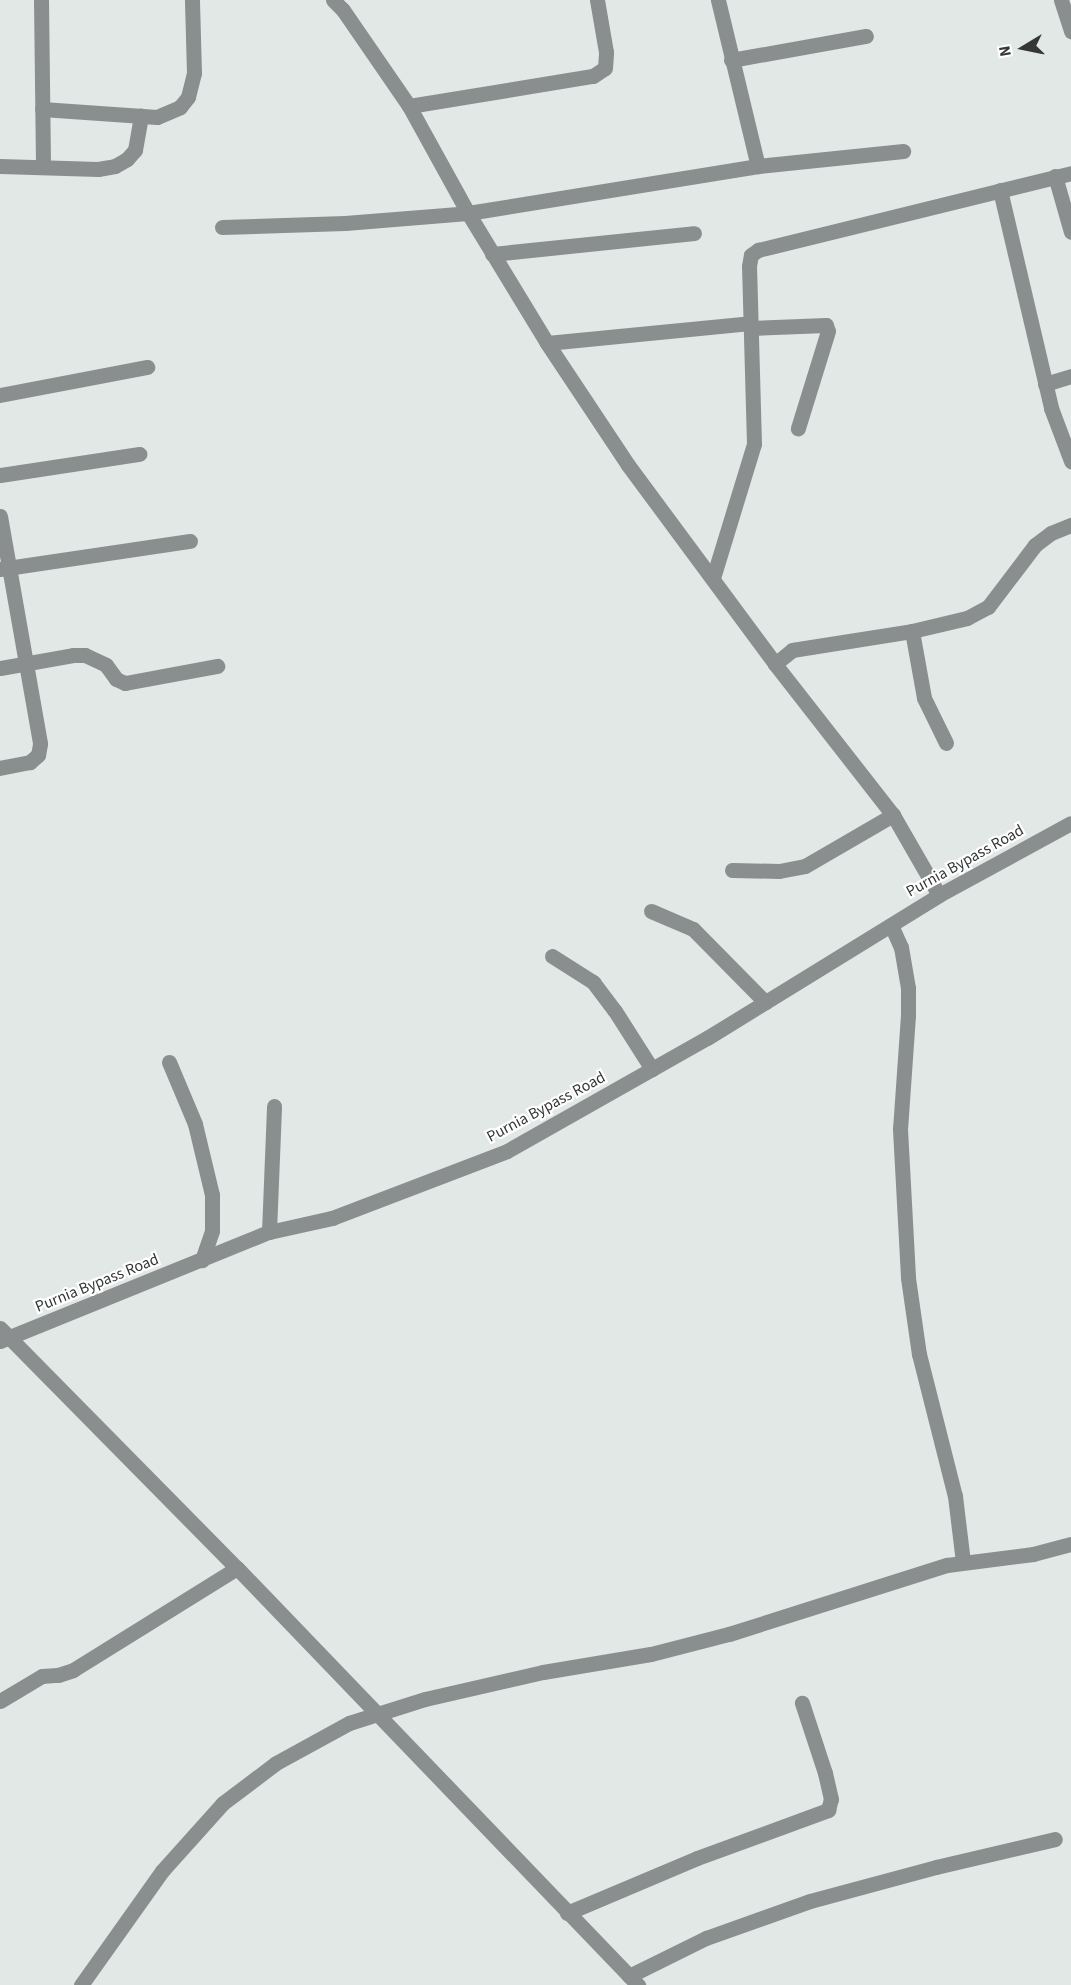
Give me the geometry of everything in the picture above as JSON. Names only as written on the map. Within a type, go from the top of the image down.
[{"type":"street","points":[[41,0],[43,166]]},
{"type":"street","points":[[42,109],[157,117],[169,113],[188,97],[194,73],[192,0]]},
{"type":"street","points":[[333,0],[343,10],[409,106],[492,254],[547,343],[628,465],[775,664],[893,815],[939,895]]},
{"type":"street","points":[[409,106],[593,76],[605,68],[606,60],[597,0]]},
{"type":"street","points":[[717,0],[758,166]]},
{"type":"street","points":[[1061,0],[1071,31]]},
{"type":"street","points":[[731,60],[866,36]]},
{"type":"street","points":[[0,166],[98,169],[115,166],[128,159],[135,150],[141,116]]},
{"type":"street","points":[[222,227],[345,223],[468,213],[758,166],[903,151]]},
{"type":"street","points":[[713,578],[754,444],[749,266],[751,255],[758,250],[1071,173]]},
{"type":"street","points":[[1055,176],[1071,232]]},
{"type":"street","points":[[1000,190],[1045,384],[1059,433],[1071,461]]},
{"type":"street","points":[[492,254],[694,233]]},
{"type":"street","points":[[547,343],[751,325],[826,325],[828,330],[798,428]]},
{"type":"street","points":[[0,395],[147,368]]},
{"type":"street","points":[[1045,384],[1071,376]]},
{"type":"street","points":[[0,474],[139,454]]},
{"type":"street","points":[[0,516],[3,568],[40,744],[38,755],[30,762],[0,768]]},
{"type":"street","points":[[775,664],[792,650],[912,632],[967,618],[988,607],[1035,545],[1051,533],[1071,525]]},
{"type":"street","points":[[3,568],[190,541]]},
{"type":"street","points":[[912,632],[924,698],[946,743]]},
{"type":"street","points":[[0,668],[73,655],[85,656],[106,665],[116,679],[125,683],[217,666]]},
{"type":"street","points":[[732,870],[779,871],[805,866],[893,815]]},
{"type":"street","name":"Purnia Bypass Road","points":[[3,1336],[269,1232],[332,1218],[507,1151],[652,1070],[939,895],[1071,823]]},
{"type":"street","points":[[651,912],[693,928],[765,1002]]},
{"type":"street","points":[[891,925],[901,947],[908,988],[900,1129],[908,1278],[919,1354],[956,1496],[963,1562]]},
{"type":"street","points":[[552,956],[593,982],[615,1011],[652,1070]]},
{"type":"street","points":[[169,1062],[195,1124],[212,1195],[212,1231],[202,1260]]},
{"type":"street","points":[[269,1232],[274,1106]]},
{"type":"street","points":[[3,1336],[237,1568],[633,1980],[706,1938],[810,1901],[936,1867],[1056,1839]]},
{"type":"street","points":[[81,1985],[162,1871],[223,1803],[284,1758],[330,1733],[375,1714],[507,1680],[651,1654],[729,1635],[963,1562],[1033,1554],[1071,1544]]},
{"type":"street","points":[[0,1701],[42,1676],[58,1675],[73,1670],[237,1568]]},
{"type":"street","points":[[567,1913],[697,1858],[828,1810],[831,1799],[825,1773],[802,1703]]}]
